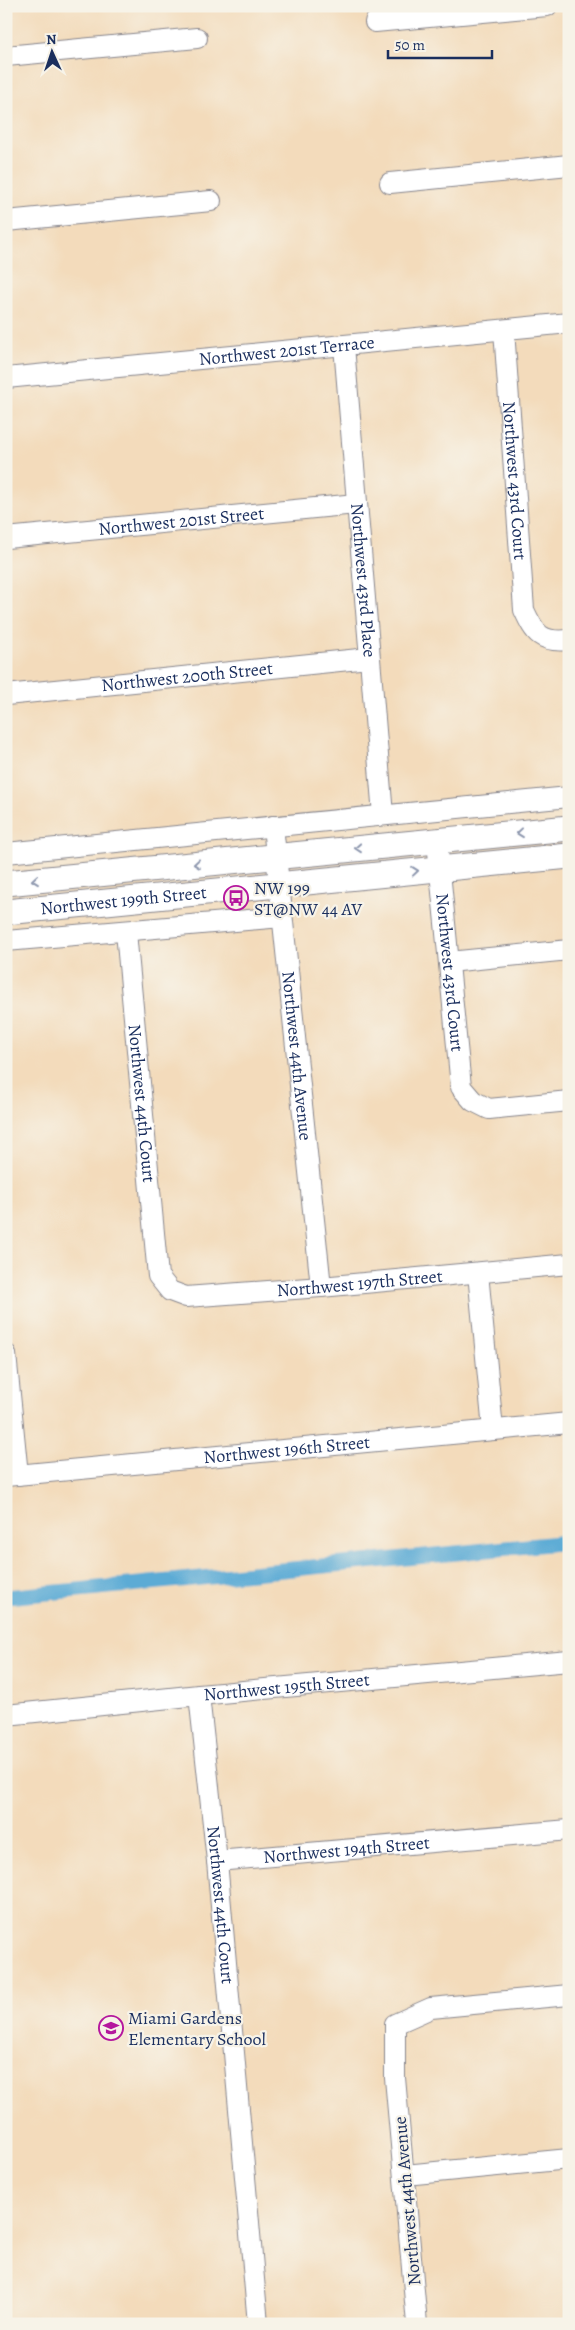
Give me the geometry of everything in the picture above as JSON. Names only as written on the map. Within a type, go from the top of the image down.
[{"type":"main road","name":"Northwest 199th Street","points":[[6,883],[569,828]]},
{"type":"main road","name":"Northwest 199th Street","points":[[6,912],[569,856]]},
{"type":"street","points":[[375,22],[547,6]]},
{"type":"street","points":[[6,56],[196,38]]},
{"type":"street","points":[[390,183],[569,165]]},
{"type":"street","points":[[6,221],[211,201]]},
{"type":"street","name":"Northwest 201st Terrace","points":[[6,378],[569,323]]},
{"type":"street","name":"Northwest 43rd Court","points":[[504,330],[524,610],[534,631],[554,642],[569,640]]},
{"type":"street","name":"Northwest 43rd Place","points":[[344,346],[382,815]]},
{"type":"street","name":"Northwest 201st Street","points":[[6,538],[356,504]]},
{"type":"street","name":"Northwest 200th Street","points":[[6,695],[369,658]]},
{"type":"street","points":[[6,853],[569,797]]},
{"type":"street","name":"Northwest 44th Avenue","points":[[273,826],[321,1287]]},
{"type":"street","name":"Northwest 43rd Court","points":[[437,841],[461,1087],[473,1101],[490,1108],[569,1101]]},
{"type":"street","points":[[6,942],[282,917]]},
{"type":"street","name":"Northwest 44th Court","points":[[126,932],[158,1276]]},
{"type":"street","points":[[449,962],[569,950]]},
{"type":"street","name":"Northwest 197th Street","points":[[158,1276],[170,1291],[186,1297],[321,1287],[569,1264]]},
{"type":"street","points":[[478,1273],[494,1430]]},
{"type":"street","points":[[6,1354],[12,1475]]},
{"type":"street","name":"Northwest 196th Street","points":[[12,1475],[569,1423]]},
{"type":"street","name":"Northwest 195th Street","points":[[6,1716],[199,1695],[569,1661]]},
{"type":"street","name":"Northwest 44th Court","points":[[199,1695],[217,1862],[258,2324]]},
{"type":"street","name":"Northwest 194th Street","points":[[217,1862],[569,1830]]},
{"type":"street","name":"Northwest 44th Avenue","points":[[417,2324],[395,2078],[395,2024],[432,2008],[569,1996]]},
{"type":"street","points":[[405,2175],[569,2159]]},
{"type":"waterway","points":[[6,1597],[569,1542]]},
{"type":"place","name":"NW 199 ST@NW 44 AV","points":[[236,898]]},
{"type":"place","name":"Miami Gardens Elementary School","points":[[111,2028]]}]
